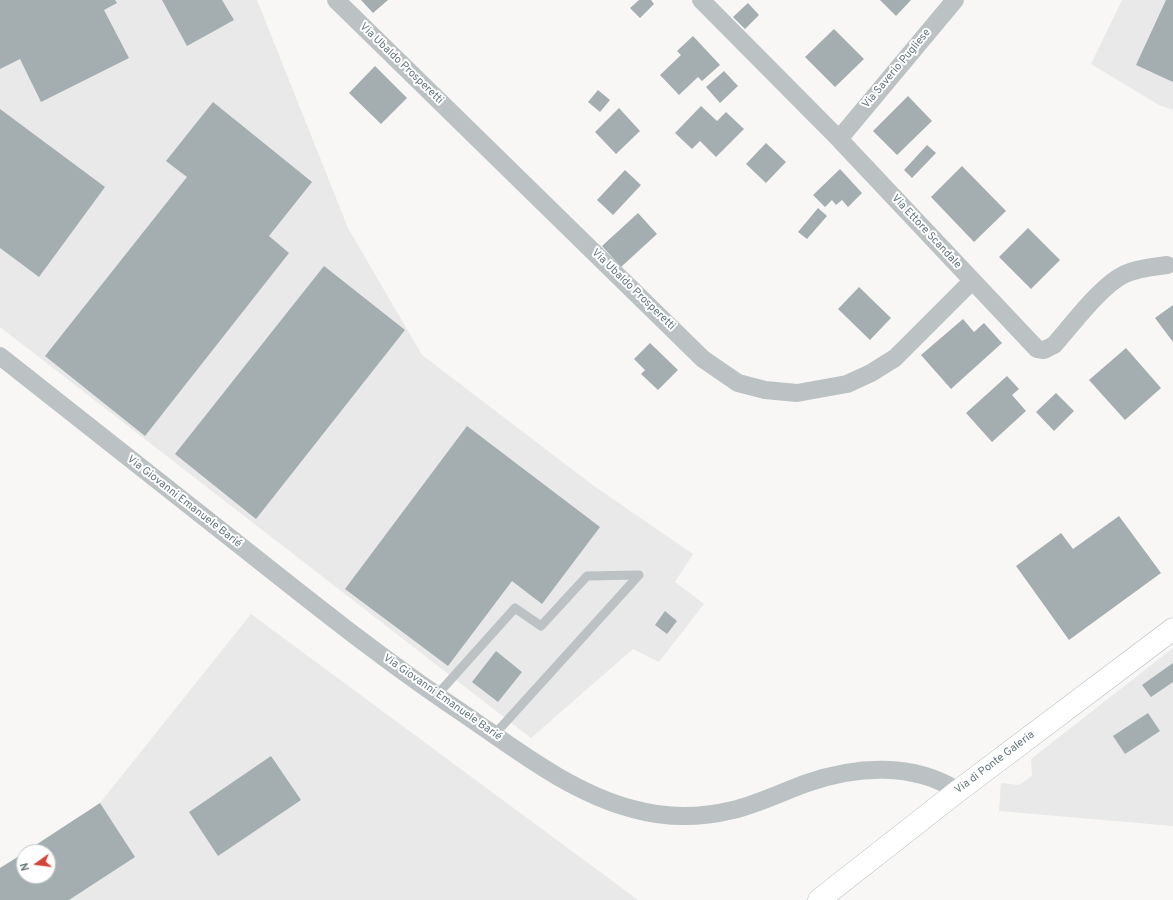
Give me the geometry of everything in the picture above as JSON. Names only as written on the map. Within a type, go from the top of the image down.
[{"type":"main road","name":"Via di Ponte Galeria","points":[[819,900],[958,791],[1173,629]]},
{"type":"street","name":"Via Ubaldo Prosperetti","points":[[336,0],[703,359],[738,383],[765,390],[792,393],[828,388],[853,382],[895,358],[972,281]]},
{"type":"street","name":"Via Ettore Scandale","points":[[701,0],[839,139],[1034,347],[1044,350],[1054,345],[1104,289],[1114,280],[1136,270],[1167,265]]},
{"type":"street","name":"Via Saverio Pugliese","points":[[839,139],[955,0]]},
{"type":"street","name":"Via Giovanni Emanuele Barié","points":[[0,356],[372,650],[494,735],[573,784],[613,802],[656,814],[686,816],[716,813],[755,803],[827,777],[869,770],[912,772],[938,780],[958,791]]},
{"type":"lane","points":[[436,696],[515,608],[541,626],[587,576],[639,575],[494,735]]},
{"type":"shaded area","points":[[0,0],[257,0],[348,228],[422,355],[594,486],[693,554],[675,582],[704,604],[659,662],[633,649],[531,738],[0,327]]},
{"type":"shaded area","points":[[1122,0],[1173,0],[1173,110],[1159,105],[1091,64]]},
{"type":"shaded area","points":[[251,614],[638,900],[0,900],[0,868],[16,858],[16,884],[56,884],[56,844],[37,844],[100,803]]},
{"type":"shaded area","points":[[1173,648],[1173,826],[999,811],[1001,783],[1019,785],[1032,776],[1031,759]]},
{"type":"building","points":[[0,0],[115,0],[117,3],[104,10],[129,58],[41,102],[20,59],[0,69]]},
{"type":"building","points":[[162,0],[222,0],[234,20],[187,46]]},
{"type":"building","points":[[361,0],[388,0],[373,13]]},
{"type":"building","points":[[639,0],[651,0],[654,4],[640,18],[630,8]]},
{"type":"building","points":[[880,0],[911,0],[896,16]]},
{"type":"building","points":[[1166,0],[1173,0],[1173,82],[1136,65]]},
{"type":"building","points":[[748,3],[759,15],[745,29],[733,17]]},
{"type":"building","points":[[834,29],[864,59],[835,87],[805,57]]},
{"type":"building","points":[[693,36],[720,65],[702,81],[698,77],[679,95],[660,75],[681,55],[677,51]]},
{"type":"building","points":[[375,66],[407,98],[381,124],[349,93]]},
{"type":"building","points":[[724,71],[738,86],[720,103],[706,87]]},
{"type":"building","points":[[598,90],[610,100],[600,112],[588,102]]},
{"type":"building","points":[[908,96],[932,121],[897,155],[873,131]]},
{"type":"building","points":[[213,102],[312,182],[269,236],[289,253],[145,436],[45,356],[187,177],[166,161]]},
{"type":"building","points":[[701,106],[717,121],[726,112],[744,129],[716,157],[700,141],[692,149],[675,133]]},
{"type":"building","points":[[619,108],[640,131],[616,154],[595,132]]},
{"type":"building","points":[[0,109],[105,187],[39,277],[0,248]]},
{"type":"building","points":[[766,143],[786,162],[766,183],[746,164]]},
{"type":"building","points":[[927,145],[936,153],[912,178],[904,170]]},
{"type":"building","points":[[962,166],[1006,211],[974,242],[931,197]]},
{"type":"building","points":[[840,169],[862,193],[848,207],[842,200],[836,205],[832,200],[825,207],[813,195]]},
{"type":"building","points":[[625,170],[641,185],[613,215],[597,200]]},
{"type":"building","points":[[818,208],[827,216],[807,239],[798,232]]},
{"type":"building","points":[[638,213],[657,234],[621,267],[602,246]]},
{"type":"building","points":[[1028,228],[1060,260],[1031,289],[999,257]]},
{"type":"building","points":[[324,266],[405,330],[256,519],[175,454]]},
{"type":"building","points":[[859,287],[891,318],[870,340],[838,309]]},
{"type":"building","points":[[1173,305],[1173,342],[1155,318]]},
{"type":"building","points":[[963,319],[974,332],[984,323],[1002,343],[951,389],[921,355]]},
{"type":"building","points":[[650,343],[678,370],[658,390],[641,374],[645,370],[634,359]]},
{"type":"building","points":[[1126,348],[1161,388],[1125,420],[1089,380]]},
{"type":"building","points":[[1007,376],[1019,389],[1012,395],[1026,411],[992,442],[966,413]]},
{"type":"building","points":[[1056,393],[1074,411],[1054,431],[1036,412]]},
{"type":"building","points":[[467,426],[600,527],[542,604],[512,581],[448,666],[345,589]]},
{"type":"building","points":[[1119,516],[1161,573],[1069,640],[1016,566],[1061,533],[1073,549]]},
{"type":"building","points":[[665,611],[677,621],[667,634],[655,625]]},
{"type":"building","points":[[496,651],[522,672],[498,702],[472,682]]},
{"type":"building","points":[[1173,663],[1173,682],[1151,697],[1142,685]]},
{"type":"building","points":[[1148,713],[1160,731],[1125,754],[1113,736]]},
{"type":"building","points":[[271,756],[301,800],[218,856],[189,812]]},
{"type":"building","points":[[100,803],[135,857],[69,900],[0,900],[0,868],[16,858],[16,884],[56,884],[56,844],[37,844]]}]
